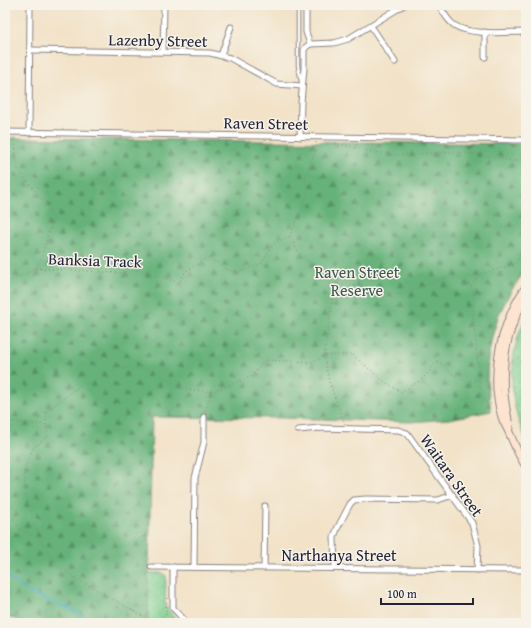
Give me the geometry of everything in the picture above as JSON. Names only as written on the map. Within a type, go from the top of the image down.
[{"type":"main road","points":[[526,287],[509,319],[501,343],[498,364],[498,386],[502,418],[516,450],[526,466]]},
{"type":"main road","points":[[509,432],[504,396],[504,360],[510,331],[518,311],[526,297]]},
{"type":"street","points":[[29,133],[30,5]]},
{"type":"street","points":[[163,52],[164,5]]},
{"type":"street","points":[[306,5],[306,34],[310,44]]},
{"type":"street","points":[[300,137],[300,103],[304,50],[306,46],[310,44],[341,41],[353,37],[404,5]]},
{"type":"street","points":[[439,5],[455,26],[469,31],[526,32]]},
{"type":"street","points":[[371,26],[395,62]]},
{"type":"street","points":[[221,55],[231,27]]},
{"type":"street","points":[[485,32],[485,57]]},
{"type":"street","name":"Lazenby Street","points":[[30,50],[205,53],[221,55],[277,84],[302,86]]},
{"type":"street","name":"Raven Street","points":[[5,132],[526,140]]},
{"type":"street","points":[[194,567],[195,478],[204,442],[204,417]]},
{"type":"street","name":"Waitara Street","points":[[298,430],[319,428],[404,431],[410,436],[472,523],[478,546],[478,570]]},
{"type":"street","points":[[335,568],[335,533],[348,507],[354,500],[438,500],[453,495]]},
{"type":"street","points":[[264,568],[265,506]]},
{"type":"street","name":"Narthanya Street","points":[[151,567],[526,570]]},
{"type":"street","points":[[173,567],[173,608],[187,623]]},
{"type":"lane","points":[[298,5],[298,66],[302,86]]},
{"type":"path","points":[[5,284],[12,279],[36,268],[40,262],[47,242],[53,218],[47,205],[18,170],[14,132]]},
{"type":"path","points":[[316,137],[316,150],[305,179],[308,191],[304,205],[290,235],[296,249],[334,288]]},
{"type":"path","points":[[330,142],[367,151],[397,155],[458,152],[514,161],[526,158]]},
{"type":"path","name":"Banksia Track","points":[[36,268],[119,273],[140,270],[179,283],[186,271],[209,257],[228,270],[240,272],[252,268],[261,264],[273,244],[290,235]]},
{"type":"path","points":[[471,286],[481,274],[514,264],[526,252]]},
{"type":"path","points":[[334,288],[347,284],[400,295],[446,277],[461,279],[471,286],[475,297],[473,316],[481,392],[486,404],[492,404]]},
{"type":"path","points":[[334,288],[324,356],[329,382],[347,429]]},
{"type":"path","points":[[155,623],[66,573],[56,564],[40,539],[26,498],[24,470],[33,448],[48,436],[46,411],[80,386],[121,368],[154,370],[179,388],[211,392],[251,377],[265,360],[312,362],[324,356],[352,354],[382,380],[401,392],[423,378],[430,371],[431,367],[438,361],[451,373],[467,381],[480,379]]},
{"type":"path","points":[[204,417],[211,392]]},
{"type":"path","points":[[5,421],[46,425]]},
{"type":"path","points":[[5,518],[14,519],[20,529],[40,539]]},
{"type":"path","points":[[165,623],[167,592]]},
{"type":"path","points":[[5,619],[15,623]]},
{"type":"green space","name":"Raven Street Reserve","points":[[5,138],[526,144],[526,269],[511,291],[499,314],[492,337],[488,359],[487,380],[491,411],[449,419],[410,422],[286,418],[152,417],[148,623],[26,623],[5,616]]},
{"type":"green space","points":[[526,317],[526,440],[514,402],[512,369],[515,347]]},
{"type":"green space","points":[[148,573],[163,573],[166,576],[165,606],[179,623],[148,623]]},
{"type":"waterway","points":[[5,575],[32,594],[73,610],[94,623]]}]
